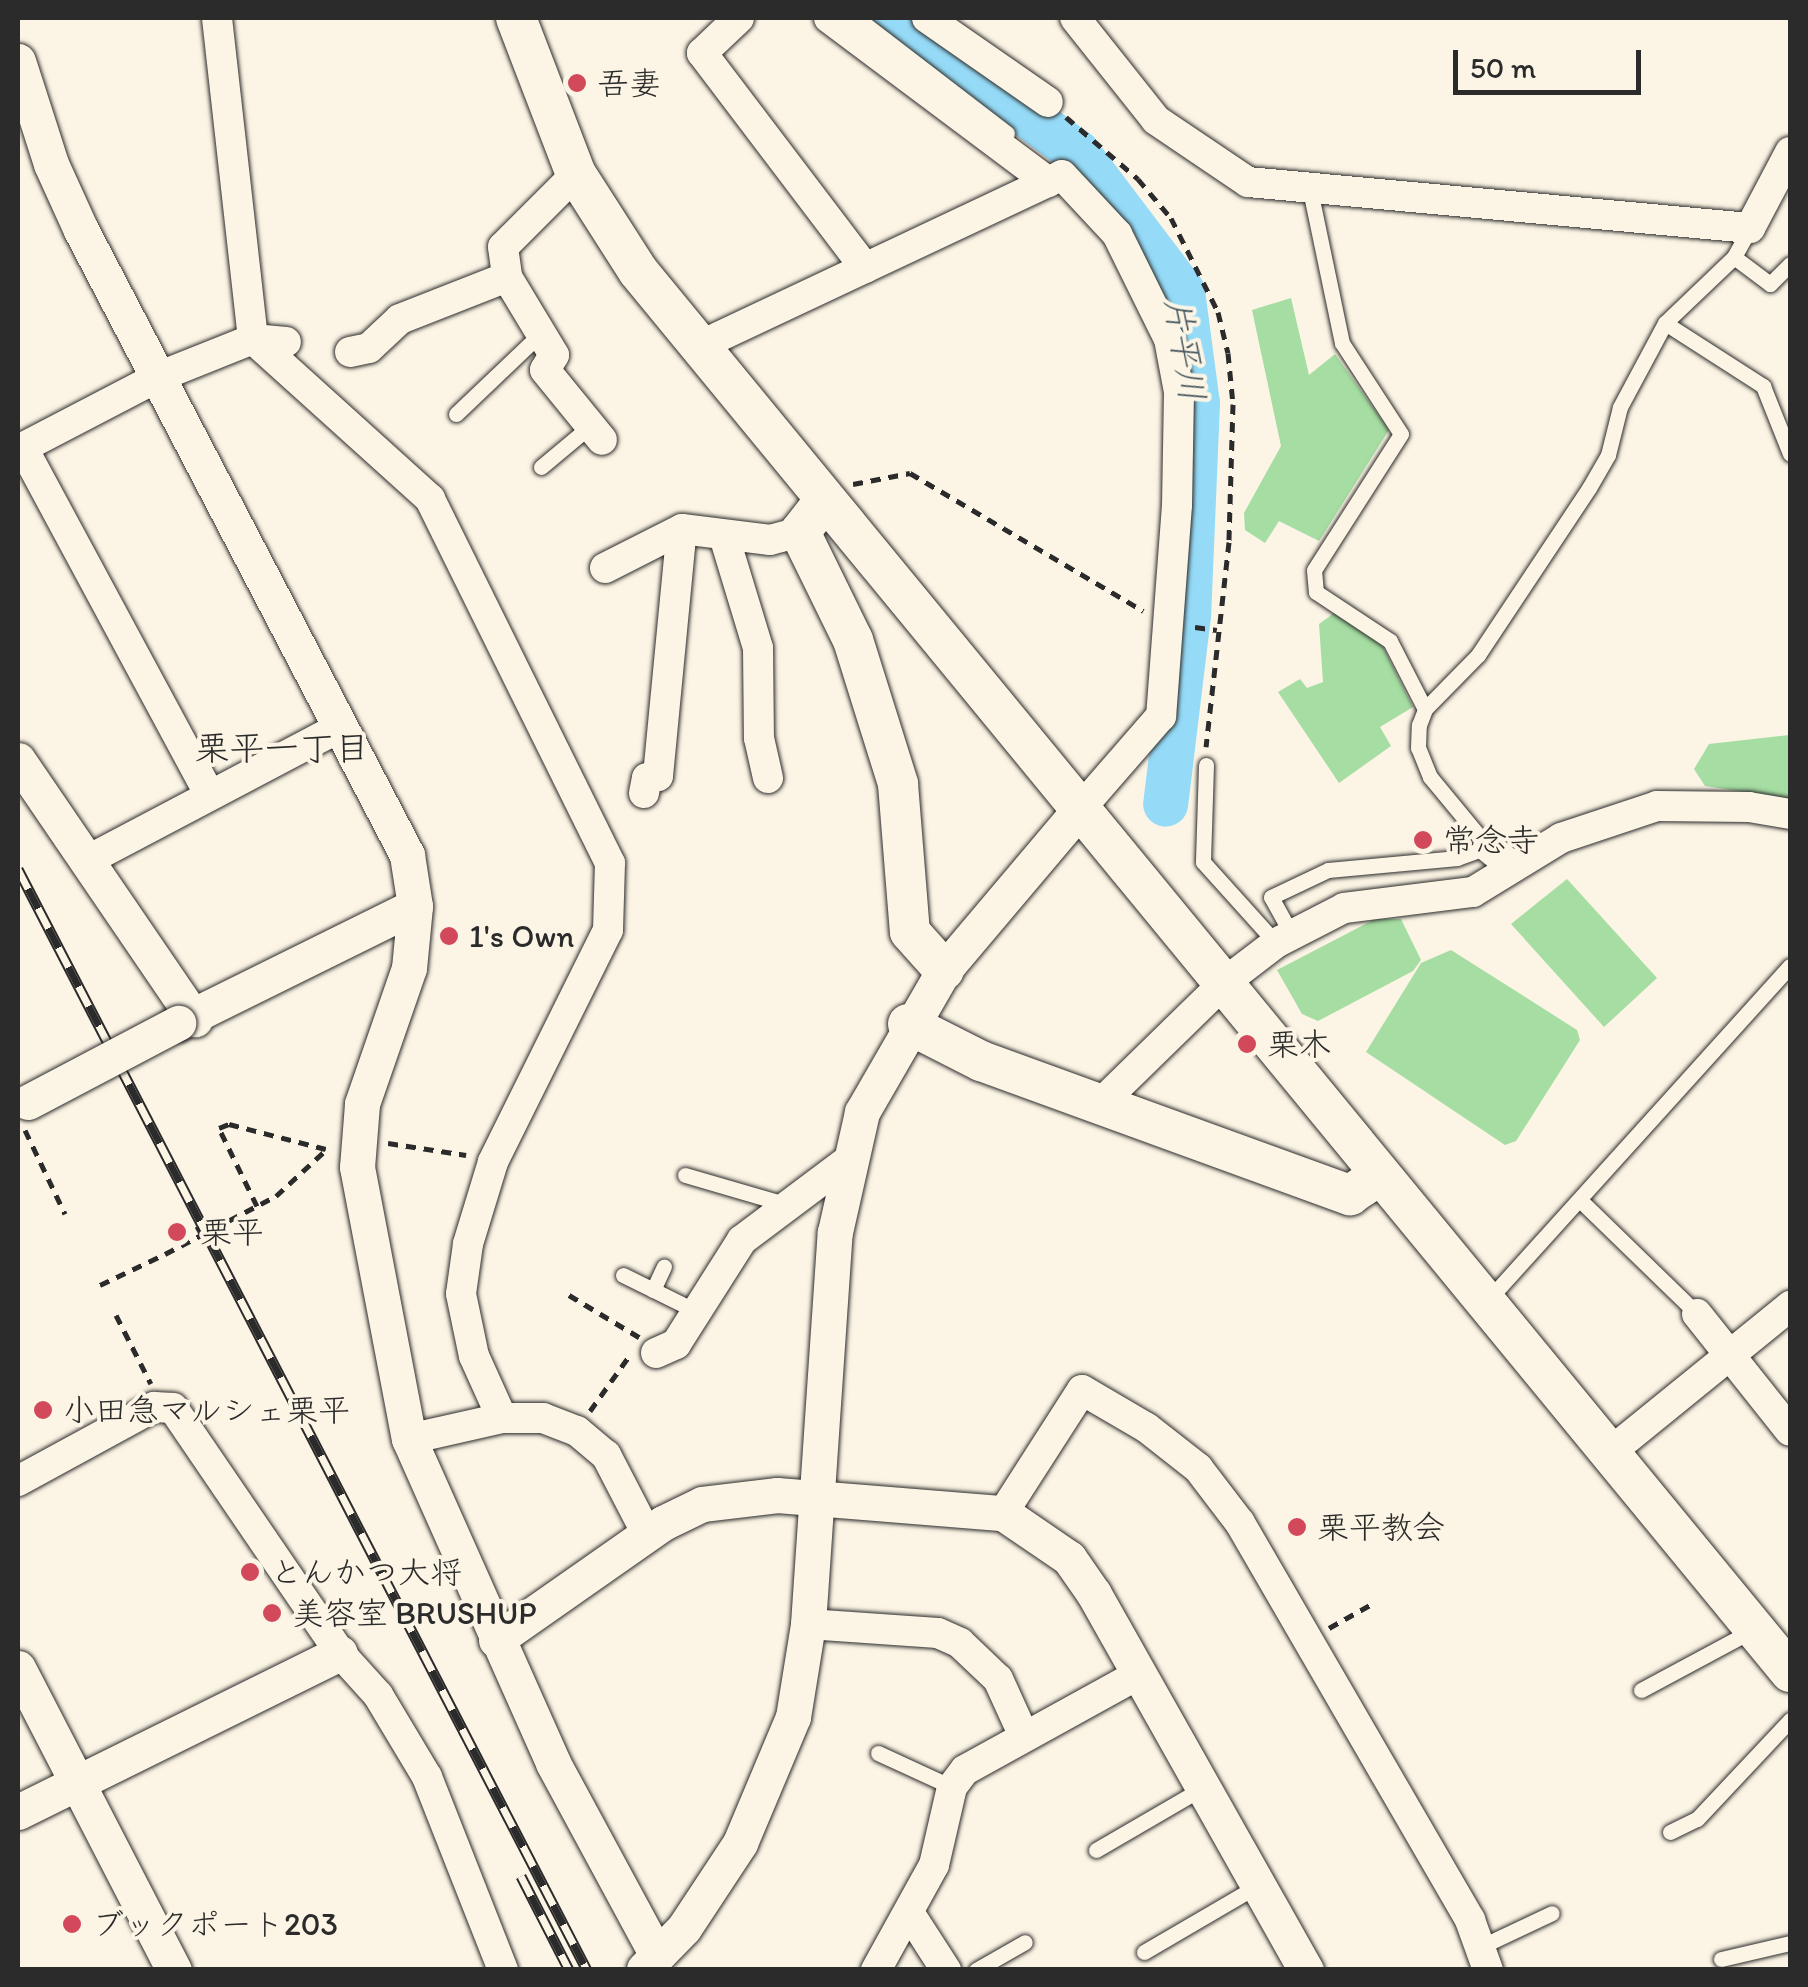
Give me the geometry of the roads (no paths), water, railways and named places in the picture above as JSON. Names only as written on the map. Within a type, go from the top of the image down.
[{"type":"main road","points":[[516,18],[576,174],[638,271],[1225,982],[1378,1176],[1790,1672]]},
{"type":"main road","points":[[825,500],[800,532],[854,640],[898,784],[910,932],[944,970]]},
{"type":"main road","points":[[908,1024],[981,1061],[1350,1195],[1378,1176]]},
{"type":"street","points":[[217,18],[254,339],[430,499],[610,863],[608,930],[493,1162],[468,1244],[461,1294],[474,1356],[502,1418]]},
{"type":"street","points":[[738,18],[702,53],[865,268]]},
{"type":"street","points":[[18,61],[51,164],[407,855],[415,906],[410,968],[362,1104],[357,1167],[409,1438],[553,1764],[655,1965],[704,1898],[763,1800],[793,1717],[808,1624],[815,1498],[846,1162],[862,1112],[908,1024],[944,970],[1161,716],[1179,392],[1169,339],[1116,234],[1055,178],[829,18]]},
{"type":"street","points":[[927,18],[1048,102]]},
{"type":"street","points":[[1075,18],[1156,120],[1201,154],[1248,182],[1750,228],[1790,152]]},
{"type":"street","points":[[576,174],[504,247],[506,277],[554,355],[545,370],[596,433]]},
{"type":"street","points":[[697,347],[1055,178]]},
{"type":"street","points":[[350,352],[369,348],[400,319],[506,277]]},
{"type":"street","points":[[209,794],[20,449],[158,377],[254,339],[286,342]]},
{"type":"street","points":[[605,568],[682,529],[770,540],[800,532]]},
{"type":"street","points":[[644,793],[647,778],[658,776],[682,529]]},
{"type":"street","points":[[724,536],[758,648],[760,738],[768,778]]},
{"type":"street","points":[[90,859],[340,726]]},
{"type":"street","points":[[18,760],[90,859],[187,1021]]},
{"type":"street","points":[[1099,1106],[1225,982],[1284,939],[1344,908],[1473,892],[1561,838],[1657,806],[1790,814]]},
{"type":"street","points":[[1488,846],[1513,867]]},
{"type":"street","points":[[23,1112],[390,913],[415,906]]},
{"type":"street","points":[[656,1353],[676,1344],[724,1260],[846,1162]]},
{"type":"street","points":[[1608,1454],[1790,1306]]},
{"type":"street","points":[[1697,1314],[1790,1431]]},
{"type":"street","points":[[1003,1512],[1082,1390],[1092,1392],[1198,1468],[1240,1523],[1485,1958]]},
{"type":"street","points":[[18,1480],[162,1404],[173,1408],[340,1653],[378,1695],[426,1778],[503,1970]]},
{"type":"street","points":[[409,1438],[502,1418],[543,1418],[577,1431],[606,1455],[647,1534]]},
{"type":"street","points":[[496,1640],[647,1534],[726,1498],[815,1498],[1003,1512],[1068,1558],[1306,1970]]},
{"type":"street","points":[[808,1624],[938,1633],[960,1643],[998,1679],[1023,1734]]},
{"type":"street","points":[[18,1812],[340,1653]]},
{"type":"street","points":[[18,1668],[174,1970]]},
{"type":"street","points":[[876,1970],[910,1914],[939,1852],[952,1787],[965,1770],[1023,1734],[1137,1675]]},
{"type":"street","points":[[910,1914],[946,1970]]},
{"type":"lane","points":[[857,18],[1055,178]]},
{"type":"lane","points":[[1310,190],[1342,343],[1401,434],[1314,570],[1316,592],[1390,641],[1425,709]]},
{"type":"lane","points":[[1284,939],[1271,897],[1328,870],[1458,858],[1488,846],[1430,777],[1418,748],[1425,709],[1478,655],[1589,488],[1608,455],[1620,407],[1665,323],[1734,257],[1750,228]]},
{"type":"lane","points":[[1734,257],[1770,284],[1790,264]]},
{"type":"lane","points":[[1665,323],[1763,386],[1790,454]]},
{"type":"lane","points":[[456,414],[541,333]]},
{"type":"lane","points":[[541,467],[596,433]]},
{"type":"lane","points":[[1206,765],[1203,862],[1284,939]]},
{"type":"lane","points":[[1396,862],[1401,902]]},
{"type":"lane","points":[[1484,1304],[1582,1202],[1790,966]]},
{"type":"lane","points":[[685,1175],[788,1205]]},
{"type":"lane","points":[[1582,1202],[1697,1314]]},
{"type":"lane","points":[[653,1290],[664,1266]]},
{"type":"lane","points":[[623,1275],[696,1311]]},
{"type":"lane","points":[[1641,1690],[1755,1629]]},
{"type":"lane","points":[[1670,1832],[1697,1819],[1790,1720]]},
{"type":"lane","points":[[878,1753],[952,1787]]},
{"type":"lane","points":[[1096,1850],[1201,1789]]},
{"type":"lane","points":[[1144,1952],[1258,1885]]},
{"type":"lane","points":[[1485,1958],[1552,1913]]},
{"type":"lane","points":[[976,1970],[1025,1942]]},
{"type":"lane","points":[[1720,1959],[1790,1943]]},
{"type":"waterway","name":"片平川","points":[[895,18],[1077,152],[1182,291],[1197,403],[1188,615],[1165,804]]},
{"type":"railway","points":[[18,869],[587,1970]]},
{"type":"railway","points":[[521,1876],[569,1970]]},
{"type":"place","name":"吾妻","points":[[577,83]]},
{"type":"place","name":"常念寺","points":[[1423,840]]},
{"type":"place","name":"1's Own","points":[[449,936]]},
{"type":"place","name":"栗木","points":[[1247,1044]]},
{"type":"place","name":"栗平","points":[[177,1232]]},
{"type":"place","name":"小田急マルシェ栗平","points":[[43,1410]]},
{"type":"place","name":"栗平教会","points":[[1297,1527]]},
{"type":"place","name":"とんかつ大将","points":[[250,1572]]},
{"type":"place","name":"美容室 BRUSHUP","points":[[272,1613]]},
{"type":"place","name":"ブックポート203","points":[[72,1924]]},
{"type":"district","name":"栗平一丁目","points":[[282,748]]}]
